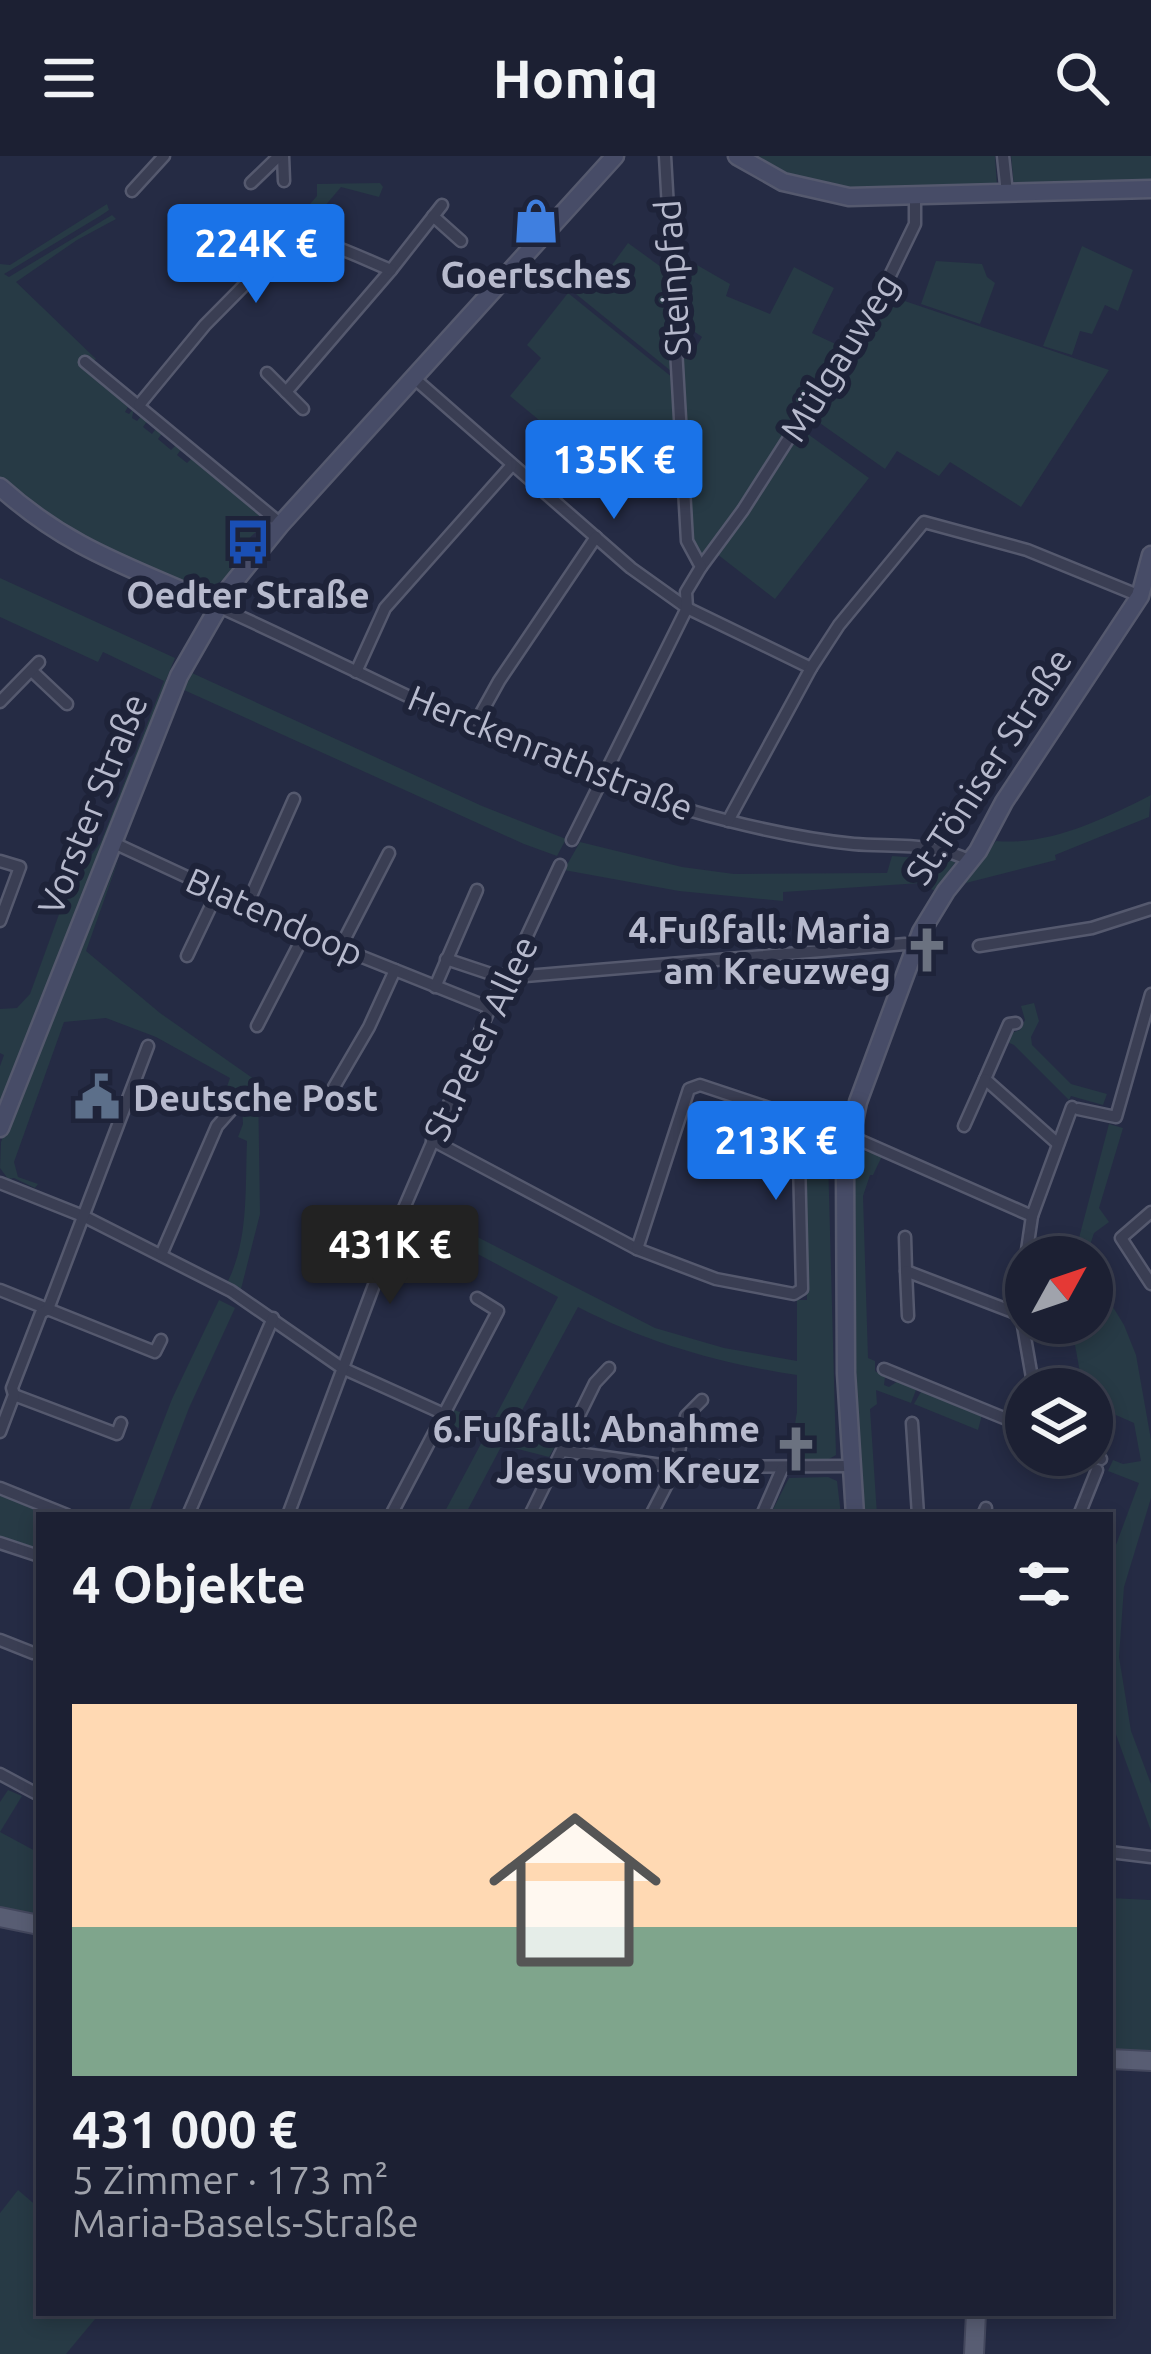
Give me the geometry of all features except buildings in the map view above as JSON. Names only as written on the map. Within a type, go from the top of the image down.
[{"type":"main road","name":"Vorster Straße","points":[[0,1128],[179,676],[218,606],[281,524],[615,156]]},
{"type":"main road","points":[[737,156],[783,182],[819,193],[864,198],[1151,189]]},
{"type":"main road","points":[[0,488],[91,553],[218,606]]},
{"type":"main road","name":"St.Töniser Straße","points":[[855,1512],[844,1166],[872,1058],[934,908],[994,826],[1004,802],[1140,596],[1151,556]]},
{"type":"main road","points":[[0,1917],[36,1924]]},
{"type":"main road","points":[[1113,2059],[1151,2061]]},
{"type":"main road","points":[[974,2354],[976,2316]]},
{"type":"street","points":[[281,156],[284,181]]},
{"type":"street","points":[[251,183],[281,156]]},
{"type":"street","name":"Steinpfad","points":[[665,156],[687,541],[701,567]]},
{"type":"street","points":[[1004,156],[1007,193]]},
{"type":"street","points":[[132,191],[159,158]]},
{"type":"street","name":"Mülgauweg","points":[[701,567],[743,510],[882,292],[915,224],[914,198]]},
{"type":"street","points":[[286,392],[442,205]]},
{"type":"street","points":[[433,216],[461,241]]},
{"type":"street","points":[[140,405],[205,325],[288,241],[300,238],[391,270]]},
{"type":"street","points":[[85,362],[281,524]]},
{"type":"street","points":[[267,373],[303,409]]},
{"type":"street","points":[[416,380],[596,537],[687,608],[811,668]]},
{"type":"street","points":[[356,672],[385,608],[512,465]]},
{"type":"street","points":[[728,821],[839,625],[924,522],[1027,550],[1140,596]]},
{"type":"street","points":[[474,726],[596,537]]},
{"type":"street","points":[[572,840],[687,608],[686,592],[701,567]]},
{"type":"street","name":"Herckenrathstraße","points":[[218,606],[604,781],[728,821],[849,844],[946,850],[970,861]]},
{"type":"street","points":[[0,702],[36,667],[67,704]]},
{"type":"street","points":[[247,904],[294,799]]},
{"type":"street","name":"Blatendoop","points":[[116,844],[305,933],[490,1008]]},
{"type":"street","points":[[340,948],[389,853]]},
{"type":"street","points":[[0,861],[20,867],[0,921]]},
{"type":"street","name":"St.Peter Allee","points":[[289,1512],[432,1140],[502,978],[512,968],[560,865]]},
{"type":"street","points":[[435,987],[477,890]]},
{"type":"street","points":[[187,956],[218,891]]},
{"type":"street","points":[[980,946],[1092,928],[1151,909]]},
{"type":"street","points":[[257,1026],[305,933]]},
{"type":"street","points":[[446,958],[502,978],[784,952],[914,947]]},
{"type":"street","points":[[334,1087],[370,1027],[395,970]]},
{"type":"street","points":[[1029,1236],[1032,1216],[1075,1108],[1116,1117],[1150,1003]]},
{"type":"street","points":[[964,1126],[1003,1035],[1009,1024],[1016,1023]]},
{"type":"street","points":[[0,1432],[14,1395],[12,1388],[41,1313],[48,1309],[148,1046]]},
{"type":"street","points":[[985,1079],[1058,1144]]},
{"type":"street","points":[[637,1250],[689,1089],[700,1085],[798,1116],[1032,1216]]},
{"type":"street","points":[[160,1255],[183,1212],[217,1126],[233,1108]]},
{"type":"street","points":[[432,1140],[637,1250],[716,1279],[794,1294],[802,1289],[798,1116]]},
{"type":"street","points":[[0,1183],[83,1216],[231,1291],[342,1368],[444,1414]]},
{"type":"street","points":[[1151,1212],[1120,1238],[1151,1284]]},
{"type":"street","points":[[904,1238],[908,1316]]},
{"type":"street","points":[[906,1270],[1005,1309]]},
{"type":"street","points":[[0,1290],[155,1352],[160,1340]]},
{"type":"street","points":[[393,1512],[498,1311],[477,1298]]},
{"type":"street","points":[[189,1512],[273,1318]]},
{"type":"street","points":[[532,1512],[595,1383],[609,1368]]},
{"type":"street","points":[[884,1370],[1005,1419]]},
{"type":"street","points":[[14,1395],[117,1434],[121,1423]]},
{"type":"street","points":[[653,1512],[676,1467],[686,1415],[702,1400]]},
{"type":"street","points":[[912,1423],[918,1512]]},
{"type":"street","points":[[563,1451],[676,1467],[851,1466]]},
{"type":"street","points":[[763,1512],[782,1468]]},
{"type":"street","points":[[1080,1512],[1091,1476]]},
{"type":"street","points":[[0,1488],[60,1512]]},
{"type":"street","points":[[0,1543],[36,1555]]},
{"type":"street","points":[[0,1640],[33,1653]]},
{"type":"street","points":[[0,1774],[36,1793]]},
{"type":"street","points":[[1113,1853],[1151,1857]]},
{"type":"shaded area","points":[[746,156],[995,156],[997,187],[881,194],[795,181]]},
{"type":"shaded area","points":[[1011,156],[1151,156],[1151,182],[1014,186]]},
{"type":"shaded area","points":[[380,183],[379,197],[341,187],[307,227],[308,236],[294,234],[301,223],[297,219],[317,196],[317,184]]},
{"type":"shaded area","points":[[107,204],[109,210],[4,274],[9,277],[112,215],[116,219],[16,282],[96,359],[86,367],[129,405],[125,412],[134,408],[132,418],[137,421],[142,415],[148,420],[143,427],[152,434],[157,427],[163,432],[158,439],[171,450],[177,444],[182,448],[177,455],[187,463],[193,457],[260,513],[266,524],[248,540],[229,573],[212,585],[191,586],[134,566],[41,511],[0,478],[0,264],[10,265]]},
{"type":"shaded area","points":[[628,243],[668,272],[676,375],[576,294],[595,269],[604,276]]},
{"type":"shaded area","points":[[1082,246],[1133,270],[1118,311],[1105,305],[1092,334],[1080,331],[1072,355],[1043,346]]},
{"type":"shaded area","points":[[671,250],[730,284],[726,296],[770,314],[794,267],[834,288],[812,333],[844,348],[702,560],[689,542],[678,350],[695,349],[702,337],[675,318]]},
{"type":"shaded area","points":[[936,261],[982,264],[995,283],[980,324],[921,304]]},
{"type":"shaded area","points":[[568,293],[673,378],[680,414],[631,496],[510,396],[541,358],[527,345]]},
{"type":"shaded area","points":[[884,294],[1109,370],[1021,507],[950,462],[939,476],[897,451],[885,469],[807,414]]},
{"type":"shaded area","points":[[798,427],[869,478],[775,599],[717,554],[690,598],[687,595]]},
{"type":"shaded area","points":[[0,578],[175,658],[166,680],[170,683],[0,1115],[4,1055],[0,1053],[0,1009],[17,1008],[30,994],[66,895],[62,887],[76,890],[85,864],[101,842],[164,681],[103,652],[98,662],[0,617]]},
{"type":"shaded area","points":[[192,673],[482,806],[566,839],[557,856],[524,844],[184,690],[166,735],[164,730]]},
{"type":"shaded area","points":[[1151,795],[1149,817],[1055,855],[1056,860],[962,884],[996,841],[1056,835]]},
{"type":"shaded area","points":[[580,842],[682,867],[734,874],[887,873],[892,856],[956,861],[935,891],[921,883],[783,892],[783,901],[679,891],[564,870]]},
{"type":"shaded area","points":[[119,858],[86,951],[160,1013],[258,1082],[260,1214],[241,1289],[228,1281],[240,1248],[245,1212],[247,1141],[238,1137],[242,1108],[222,1101],[230,1078],[156,1037],[106,1018],[64,1022],[14,1162],[18,1177],[38,1184],[35,1188],[8,1179],[0,1168],[1,1142]]},
{"type":"shaded area","points":[[1034,1003],[1039,1021],[1032,1045],[1071,1084],[1107,1094],[1103,1105],[1071,1096],[1069,1100],[1005,1041],[1025,1020],[1021,1006]]},
{"type":"shaded area","points":[[803,1124],[835,1134],[828,1157],[836,1455],[827,1460],[789,1459],[797,1375],[684,1350],[578,1307],[512,1429],[558,1441],[549,1457],[502,1445],[467,1512],[445,1512],[484,1438],[446,1423],[454,1410],[492,1423],[558,1297],[414,1220],[419,1207],[655,1328],[724,1348],[797,1361],[797,1300],[807,1300]]},
{"type":"shaded area","points":[[1109,1124],[1123,1128],[1099,1208],[1109,1222],[1093,1236],[1080,1236]]},
{"type":"shaded area","points":[[860,1150],[882,1156],[863,1196],[868,1358],[885,1377],[884,1385],[898,1381],[916,1390],[911,1403],[876,1390],[877,1404],[870,1409],[877,1512],[863,1512],[860,1492],[854,1155]]},
{"type":"shaded area","points":[[219,1300],[235,1308],[189,1408],[149,1512],[128,1512],[172,1399]]},
{"type":"shaded area","points":[[1113,1307],[1136,1355],[1151,1440],[1151,1498],[1124,1587],[1119,1657],[1131,1731],[1151,1784],[1151,1831],[1113,1726],[1113,1553],[1139,1483],[1113,1473],[1113,1460],[1123,1464],[1141,1461],[1134,1423],[1113,1414],[1113,1368],[1079,1368],[1075,1344],[1113,1344]]},
{"type":"shaded area","points":[[922,1390],[982,1415],[978,1430],[914,1404]]},
{"type":"shaded area","points":[[789,1478],[837,1481],[841,1512],[772,1512]]},
{"type":"shaded area","points":[[0,1491],[50,1512],[36,1512],[36,1552],[0,1539]]},
{"type":"shaded area","points":[[8,1790],[22,1796],[0,1832],[0,1802]]},
{"type":"shaded area","points":[[0,1832],[36,1851],[36,1919],[0,1912]]},
{"type":"shaded area","points":[[1113,1898],[1151,1900],[1151,2054],[1113,2052]]},
{"type":"shaded area","points":[[18,2190],[36,2205],[36,2316],[98,2316],[66,2354],[0,2354],[0,2213]]},
{"type":"place","name":"Goertsches","points":[[536,221]]},
{"type":"place","name":"Oedter Straße","points":[[248,542]]},
{"type":"place","name":"4.Fußfall: Maria am Kreuzweg","points":[[927,950]]},
{"type":"place","name":"Deutsche Post","points":[[97,1097]]},
{"type":"place","name":"6.Fußfall: Abnahme Jesu vom Kreuz","points":[[796,1449]]}]
